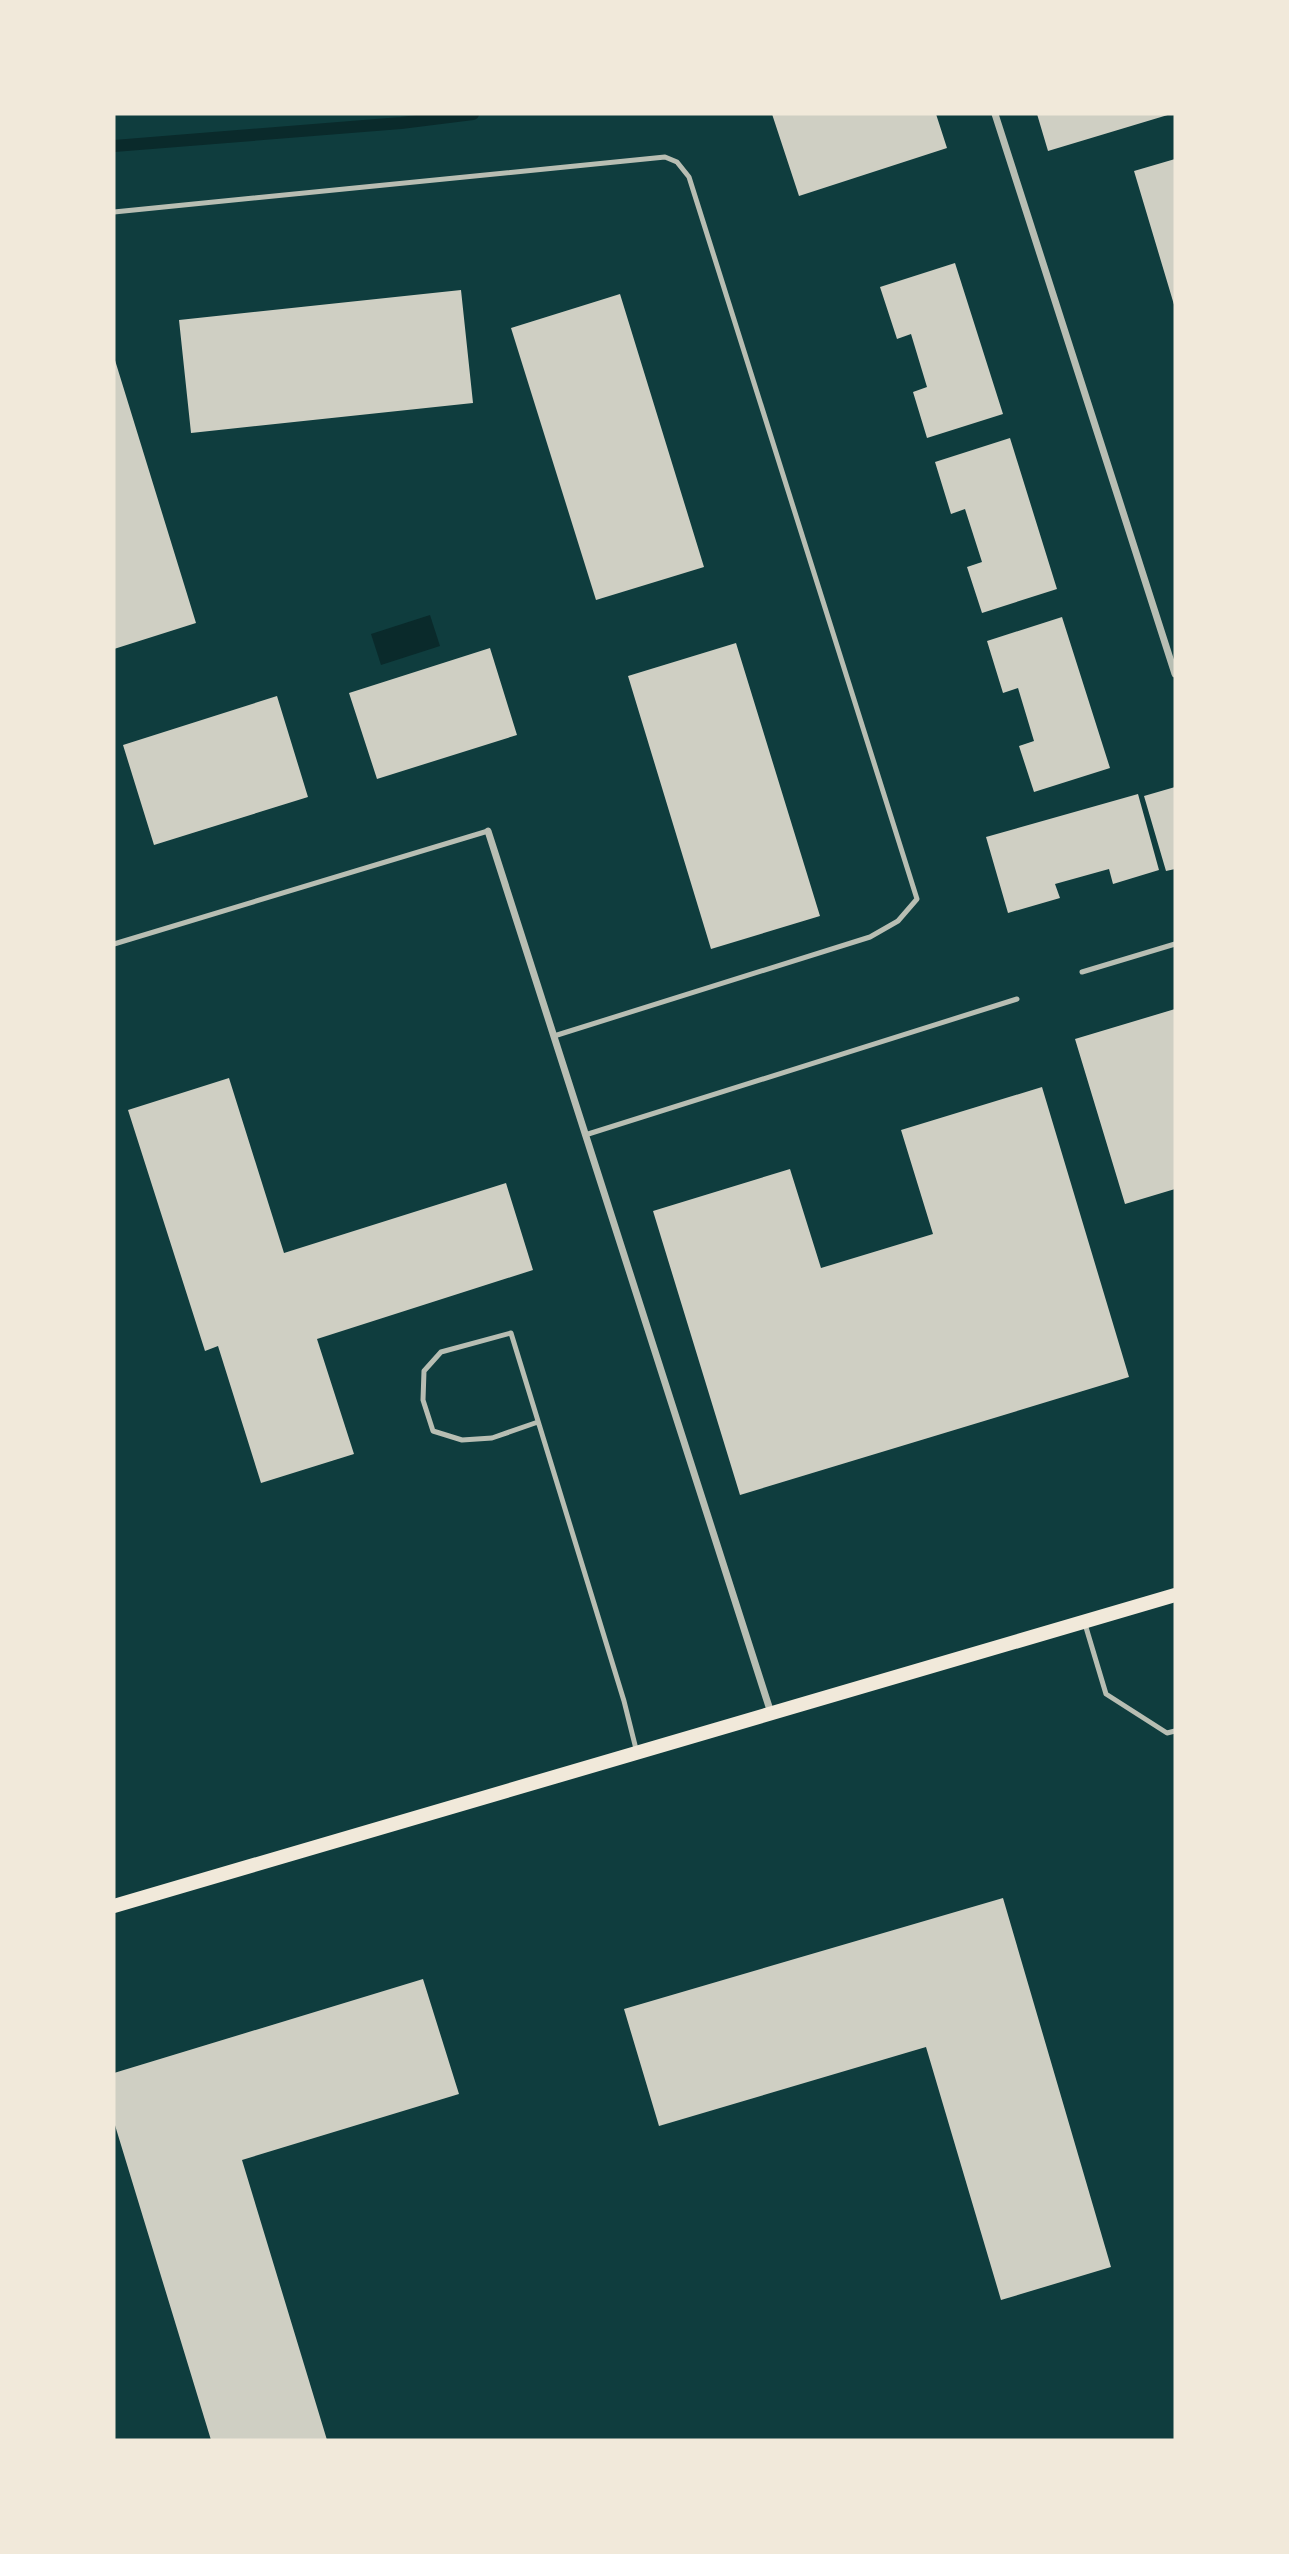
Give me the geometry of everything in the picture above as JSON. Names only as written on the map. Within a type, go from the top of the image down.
[{"type":"main road","points":[[114,1906],[1175,1595]]},
{"type":"street","points":[[995,114],[1175,674]]},
{"type":"street","points":[[488,831],[771,1713]]},
{"type":"lane","points":[[114,212],[665,157],[677,162],[689,177],[917,899],[898,921],[870,937],[554,1036]]},
{"type":"lane","points":[[114,944],[488,831]]},
{"type":"lane","points":[[1082,972],[1175,944]]},
{"type":"lane","points":[[585,1135],[1017,999]]},
{"type":"lane","points":[[538,1422],[482,1439],[462,1440],[433,1431],[422,1400],[424,1371],[441,1352],[511,1333],[620,1688],[637,1752]]},
{"type":"lane","points":[[1084,1621],[1106,1694],[1167,1733],[1175,1731]]},
{"type":"water","points":[[430,615],[440,646],[381,665],[371,634]]},
{"type":"building","points":[[772,114],[936,114],[947,148],[799,196]]},
{"type":"building","points":[[1037,114],[1171,114],[1048,151]]},
{"type":"building","points":[[1175,159],[1175,308],[1134,171]]},
{"type":"building","points":[[955,263],[1003,414],[927,438],[913,392],[927,387],[911,334],[897,339],[880,287]]},
{"type":"building","points":[[461,290],[473,403],[191,433],[179,320]]},
{"type":"building","points":[[620,294],[704,567],[596,600],[511,328]]},
{"type":"building","points":[[114,357],[196,623],[114,649]]},
{"type":"building","points":[[1010,438],[1057,589],[982,613],[967,567],[982,562],[965,509],[951,514],[935,462]]},
{"type":"building","points":[[1062,617],[1110,768],[1034,792],[1019,746],[1034,741],[1018,688],[1003,693],[987,641]]},
{"type":"building","points":[[736,643],[820,916],[711,949],[628,676]]},
{"type":"building","points":[[490,648],[517,735],[377,779],[349,693]]},
{"type":"building","points":[[277,696],[308,797],[154,845],[123,745]]},
{"type":"building","points":[[1175,787],[1175,869],[1166,871],[1144,796]]},
{"type":"building","points":[[1138,794],[1159,870],[1113,884],[1109,869],[1055,884],[1060,898],[1008,913],[986,837]]},
{"type":"building","points":[[1175,1009],[1175,1189],[1125,1204],[1075,1039]]},
{"type":"building","points":[[229,1078],[284,1253],[506,1183],[533,1270],[317,1339],[354,1454],[261,1483],[218,1346],[205,1351],[128,1110]]},
{"type":"building","points":[[1042,1087],[1129,1377],[740,1495],[653,1211],[790,1169],[821,1268],[933,1234],[901,1130]]},
{"type":"building","points":[[1003,1898],[1111,2267],[1001,2300],[926,2047],[659,2126],[624,2009]]},
{"type":"building","points":[[423,1979],[459,2094],[242,2160],[327,2440],[211,2440],[114,2122],[114,2073]]},
{"type":"waterway","points":[[114,146],[401,123],[473,114]]}]
